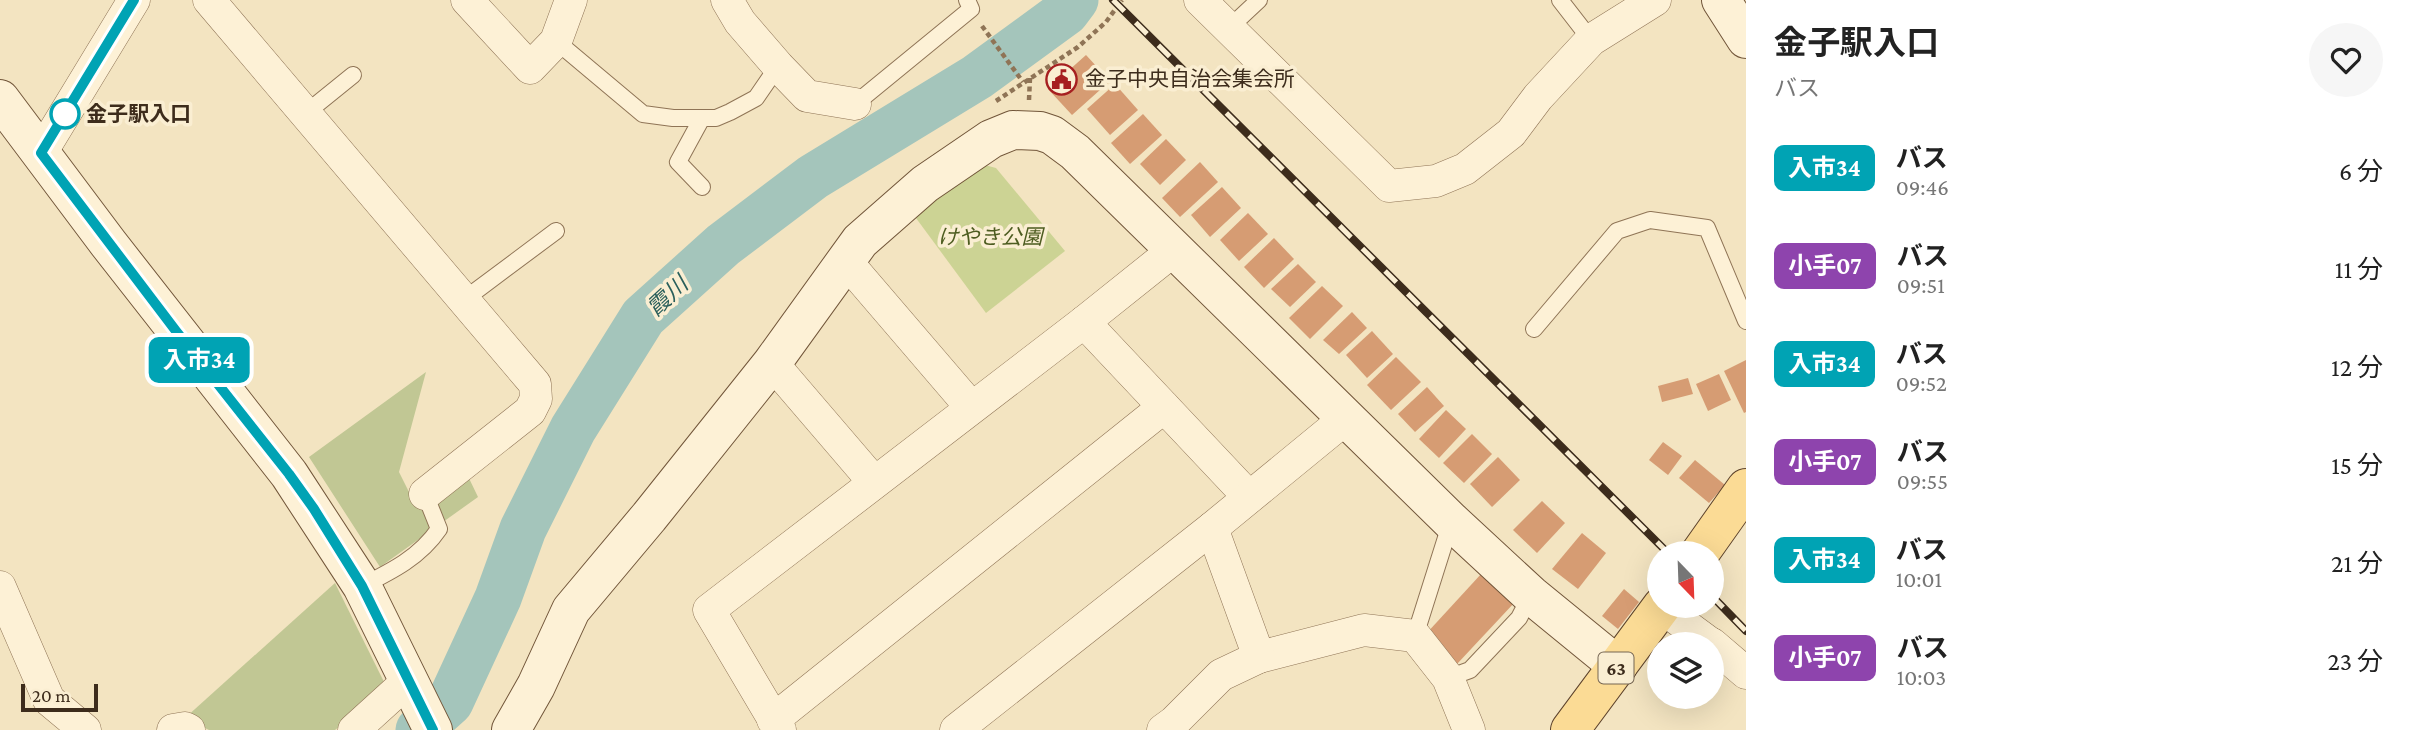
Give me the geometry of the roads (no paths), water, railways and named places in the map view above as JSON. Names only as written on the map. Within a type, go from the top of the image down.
[{"type":"main road","points":[[1708,541],[1746,488]]},
{"type":"main road","name":"63","points":[[1570,730],[1652,618]]},
{"type":"street","points":[[41,153],[134,0]]},
{"type":"street","points":[[209,0],[535,384],[536,399],[530,411],[425,494]]},
{"type":"street","points":[[467,0],[530,68],[556,41],[571,0]]},
{"type":"street","points":[[727,0],[740,22],[807,96],[855,104]]},
{"type":"street","points":[[1200,0],[1389,186],[1436,181],[1465,169],[1511,133],[1538,97],[1591,40],[1655,0]]},
{"type":"street","points":[[1721,0],[1746,39]]},
{"type":"street","points":[[0,99],[150,298],[289,474],[362,586],[433,730]]},
{"type":"street","points":[[511,730],[536,686],[571,610],[772,363],[845,260],[880,222],[959,159],[991,139],[1028,129],[1052,135],[1075,152],[1451,521],[1531,595],[1618,666]]},
{"type":"street","points":[[1164,407],[776,725],[709,610],[1174,250]]},
{"type":"street","points":[[845,260],[971,407]]},
{"type":"street","points":[[1084,322],[1249,498]]},
{"type":"street","points":[[772,363],[874,482]]},
{"type":"street","points":[[956,730],[1345,419]]},
{"type":"street","points":[[1212,528],[1259,657]]},
{"type":"street","points":[[1,595],[49,700],[85,730]]},
{"type":"street","points":[[1677,618],[1695,632]]},
{"type":"street","points":[[1163,730],[1221,675],[1259,657],[1364,630],[1415,636],[1448,678],[1468,730]]},
{"type":"street","points":[[1724,655],[1746,673]]},
{"type":"street","points":[[354,730],[411,688]]},
{"type":"street","points":[[173,730],[189,730]]},
{"type":"lane","points":[[855,104],[971,9],[967,0]]},
{"type":"lane","points":[[1228,29],[1259,0]]},
{"type":"lane","points":[[1560,0],[1591,40]]},
{"type":"lane","points":[[556,41],[643,114],[673,118],[716,118],[756,98],[778,66]]},
{"type":"lane","points":[[306,113],[353,75]]},
{"type":"lane","points":[[702,118],[678,162],[702,187]]},
{"type":"lane","points":[[1534,329],[1617,231],[1650,220],[1707,229],[1746,321]]},
{"type":"lane","points":[[465,299],[555,231]]},
{"type":"lane","points":[[362,586],[398,568],[428,545],[439,529],[425,494]]},
{"type":"lane","points":[[1415,636],[1451,521]]},
{"type":"lane","points":[[1448,678],[1470,670],[1519,618],[1531,595]]},
{"type":"waterway","name":"霞川","points":[[419,730],[450,702],[498,598],[523,529],[573,429],[643,317],[723,245],[813,177],[977,77],[1066,12],[1075,0]]},
{"type":"railway","points":[[1113,0],[1656,541]]},
{"type":"railway","points":[[1724,608],[1746,631]]},
{"type":"place","name":"金子中央自治会集会所","points":[[1062,79]]},
{"type":"place","name":"金子駅入口","points":[[65,114]]},
{"type":"park label","name":"けやき公園","points":[[990,237]]}]
